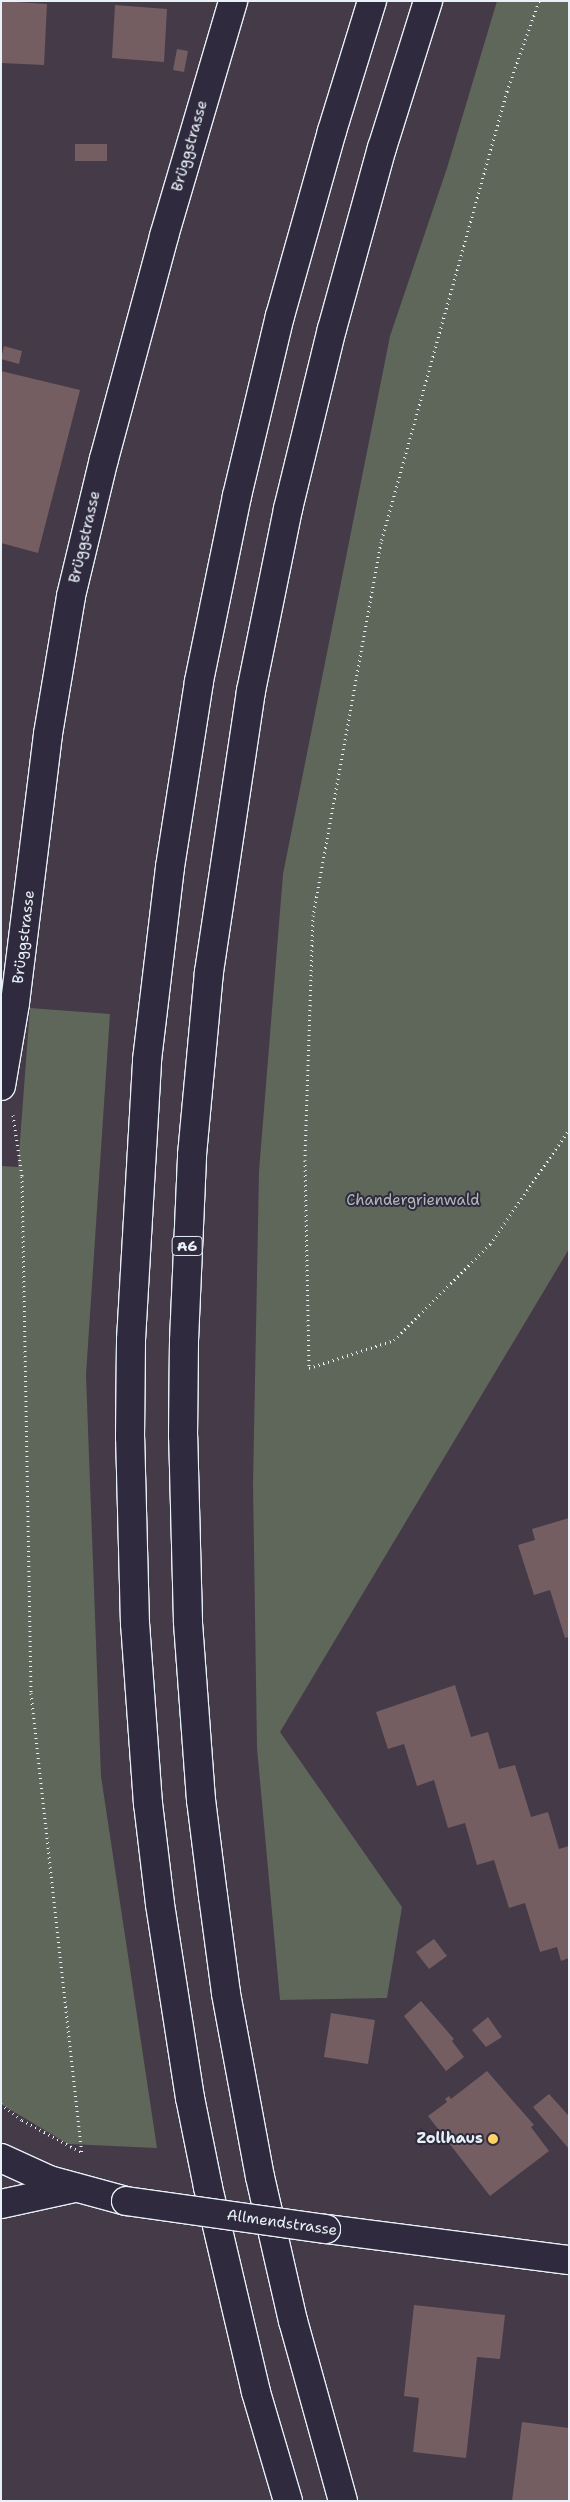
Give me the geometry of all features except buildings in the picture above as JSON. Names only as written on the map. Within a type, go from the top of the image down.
[{"type":"main road","name":"Brüggstrasse","points":[[3,1077],[48,734],[71,596],[162,245],[233,1]]},
{"type":"main road","points":[[288,2501],[253,2383],[208,2187],[190,2098],[160,1904],[148,1804],[134,1605],[131,1340],[148,1051],[170,867],[199,681],[265,378],[311,202],[372,1]]},
{"type":"main road","name":"A6","points":[[343,2501],[295,2330],[260,2177],[228,2002],[212,1896],[201,1800],[188,1621],[183,1436],[185,1314],[192,1155],[209,972],[251,691],[288,509],[329,339],[382,148],[428,1]]},
{"type":"main road","name":"Allmendstrasse","points":[[1,2158],[28,2172],[75,2188],[126,2201],[569,2260]]},
{"type":"main road","points":[[1,2204],[75,2188]]},
{"type":"path","points":[[539,1],[507,91],[381,542],[313,915],[305,1160],[309,1368],[394,1340],[490,1244],[569,1130]]},
{"type":"path","points":[[1,2104],[22,2120],[82,2152],[31,1693],[22,1176],[3,1077]]},
{"type":"green space","name":"Chandergrienwald","points":[[497,1],[569,1],[569,1249],[280,1732],[402,1907],[387,1998],[280,2000],[257,1748],[253,1484],[259,1171],[283,874],[390,336],[447,168]]},
{"type":"green space","points":[[30,1008],[110,1014],[86,1375],[101,1776],[157,2148],[68,2144],[1,2104],[1,1166],[18,1167]]},
{"type":"place","name":"Zollhaus","points":[[493,2139]]}]
